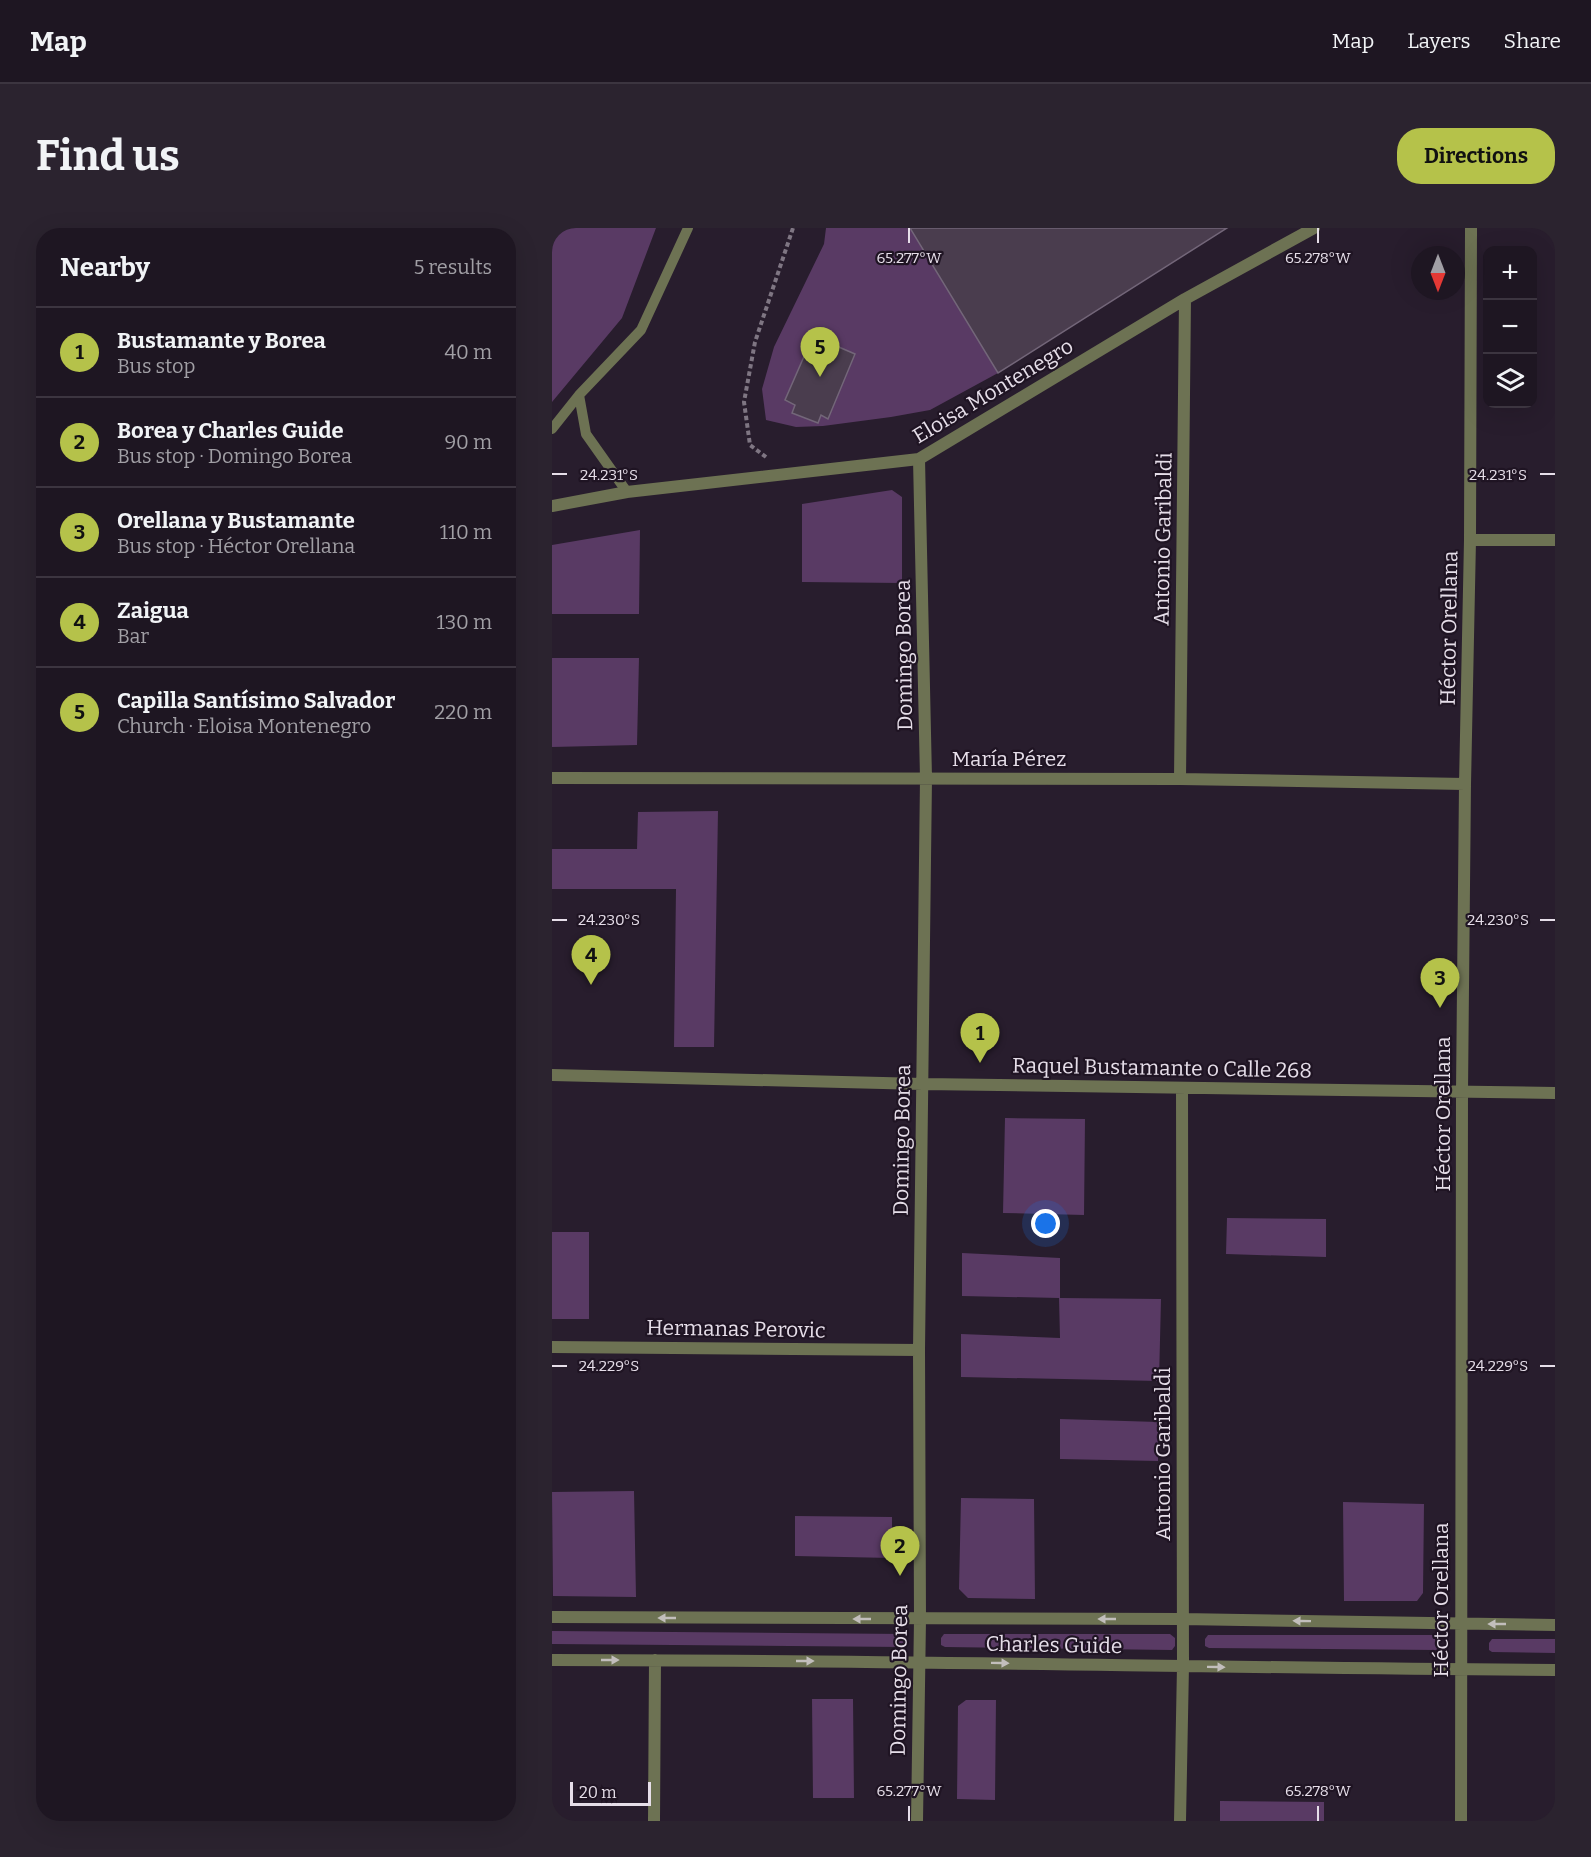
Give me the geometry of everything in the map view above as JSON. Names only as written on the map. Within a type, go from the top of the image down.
[{"type":"street","name":"Eloisa Montenegro","points":[[552,506],[627,492],[919,459],[1185,299],[1314,228]]},
{"type":"street","name":"Héctor Orellana","points":[[1461,1821],[1462,1091],[1470,540],[1471,228]]},
{"type":"street","name":"Antonio Garibaldi","points":[[1180,779],[1185,299]]},
{"type":"street","name":"Domingo Borea","points":[[917,1821],[920,1619],[919,1350],[926,778],[919,459]]},
{"type":"street","points":[[1470,540],[1555,540]]},
{"type":"street","name":"María Pérez","points":[[552,778],[1180,779],[1465,784]]},
{"type":"street","name":"Raquel Bustamante o Calle 268","points":[[552,1075],[1555,1093]]},
{"type":"street","name":"Antonio Garibaldi","points":[[1180,1821],[1183,1666],[1182,1088]]},
{"type":"street","name":"Hermanas Perovic","points":[[552,1347],[919,1350]]},
{"type":"street","name":"Charles Guide","points":[[552,1617],[1182,1619],[1555,1625]]},
{"type":"street","name":"Charles Guide","points":[[552,1660],[1555,1670]]},
{"type":"street","points":[[654,1821],[655,1660]]},
{"type":"lane","points":[[552,429],[579,395],[641,330],[688,228]]},
{"type":"lane","points":[[579,395],[586,434],[627,492]]},
{"type":"path","points":[[767,458],[750,445],[744,402],[755,342],[793,228]]},
{"type":"shaded area","points":[[552,228],[656,228],[622,318],[552,402]]},
{"type":"shaded area","points":[[826,228],[910,228],[998,373],[930,410],[823,426],[796,427],[766,420],[762,389],[774,347],[824,244]]},
{"type":"shaded area","points":[[892,490],[902,497],[902,583],[802,582],[802,504]]},
{"type":"shaded area","points":[[640,530],[639,614],[552,614],[552,545]]},
{"type":"shaded area","points":[[552,658],[639,658],[637,745],[552,747]]},
{"type":"shaded area","points":[[718,811],[714,1047],[674,1047],[676,889],[552,889],[552,849],[637,849],[638,812]]},
{"type":"shaded area","points":[[1005,1118],[1085,1119],[1084,1215],[1003,1213]]},
{"type":"shaded area","points":[[1227,1218],[1326,1219],[1326,1257],[1226,1254]]},
{"type":"shaded area","points":[[552,1232],[589,1232],[589,1319],[552,1319]]},
{"type":"shaded area","points":[[962,1253],[1060,1258],[1060,1298],[1161,1299],[1159,1381],[961,1377],[961,1334],[1060,1338],[1059,1298],[962,1296]]},
{"type":"shaded area","points":[[1060,1419],[1158,1422],[1158,1461],[1060,1459]]},
{"type":"shaded area","points":[[634,1491],[636,1597],[553,1596],[552,1492]]},
{"type":"shaded area","points":[[961,1498],[1034,1499],[1035,1599],[968,1598],[959,1589]]},
{"type":"shaded area","points":[[1343,1502],[1424,1504],[1423,1593],[1417,1601],[1344,1601]]},
{"type":"shaded area","points":[[795,1516],[892,1517],[892,1558],[795,1556]]},
{"type":"shaded area","points":[[552,1631],[904,1634],[907,1638],[907,1645],[903,1647],[552,1644]]},
{"type":"shaded area","points":[[944,1634],[1170,1634],[1175,1638],[1175,1646],[1172,1650],[945,1647],[941,1645],[941,1638]]},
{"type":"shaded area","points":[[1208,1635],[1434,1635],[1439,1638],[1439,1647],[1436,1650],[1209,1648],[1205,1646],[1205,1639]]},
{"type":"shaded area","points":[[1492,1639],[1555,1639],[1555,1653],[1492,1652],[1489,1650],[1489,1643]]},
{"type":"shaded area","points":[[812,1699],[853,1699],[854,1798],[813,1798]]},
{"type":"shaded area","points":[[966,1700],[996,1700],[995,1800],[957,1799],[958,1706]]},
{"type":"shaded area","points":[[1220,1801],[1324,1802],[1324,1821],[1220,1821]]},
{"type":"building","points":[[910,228],[1227,228],[998,373]]},
{"type":"building","points":[[813,336],[855,354],[828,419],[821,415],[818,423],[792,413],[795,405],[785,400]]},
{"type":"place","name":"Capilla Santísimo Salvador","points":[[820,377]]},
{"type":"place","name":"Zaigua","points":[[591,985]]},
{"type":"place","name":"Orellana y Bustamante","points":[[1440,1008]]},
{"type":"place","name":"Bustamante y Borea","points":[[980,1063]]},
{"type":"place","name":"Borea y Charles Guide","points":[[900,1576]]}]
